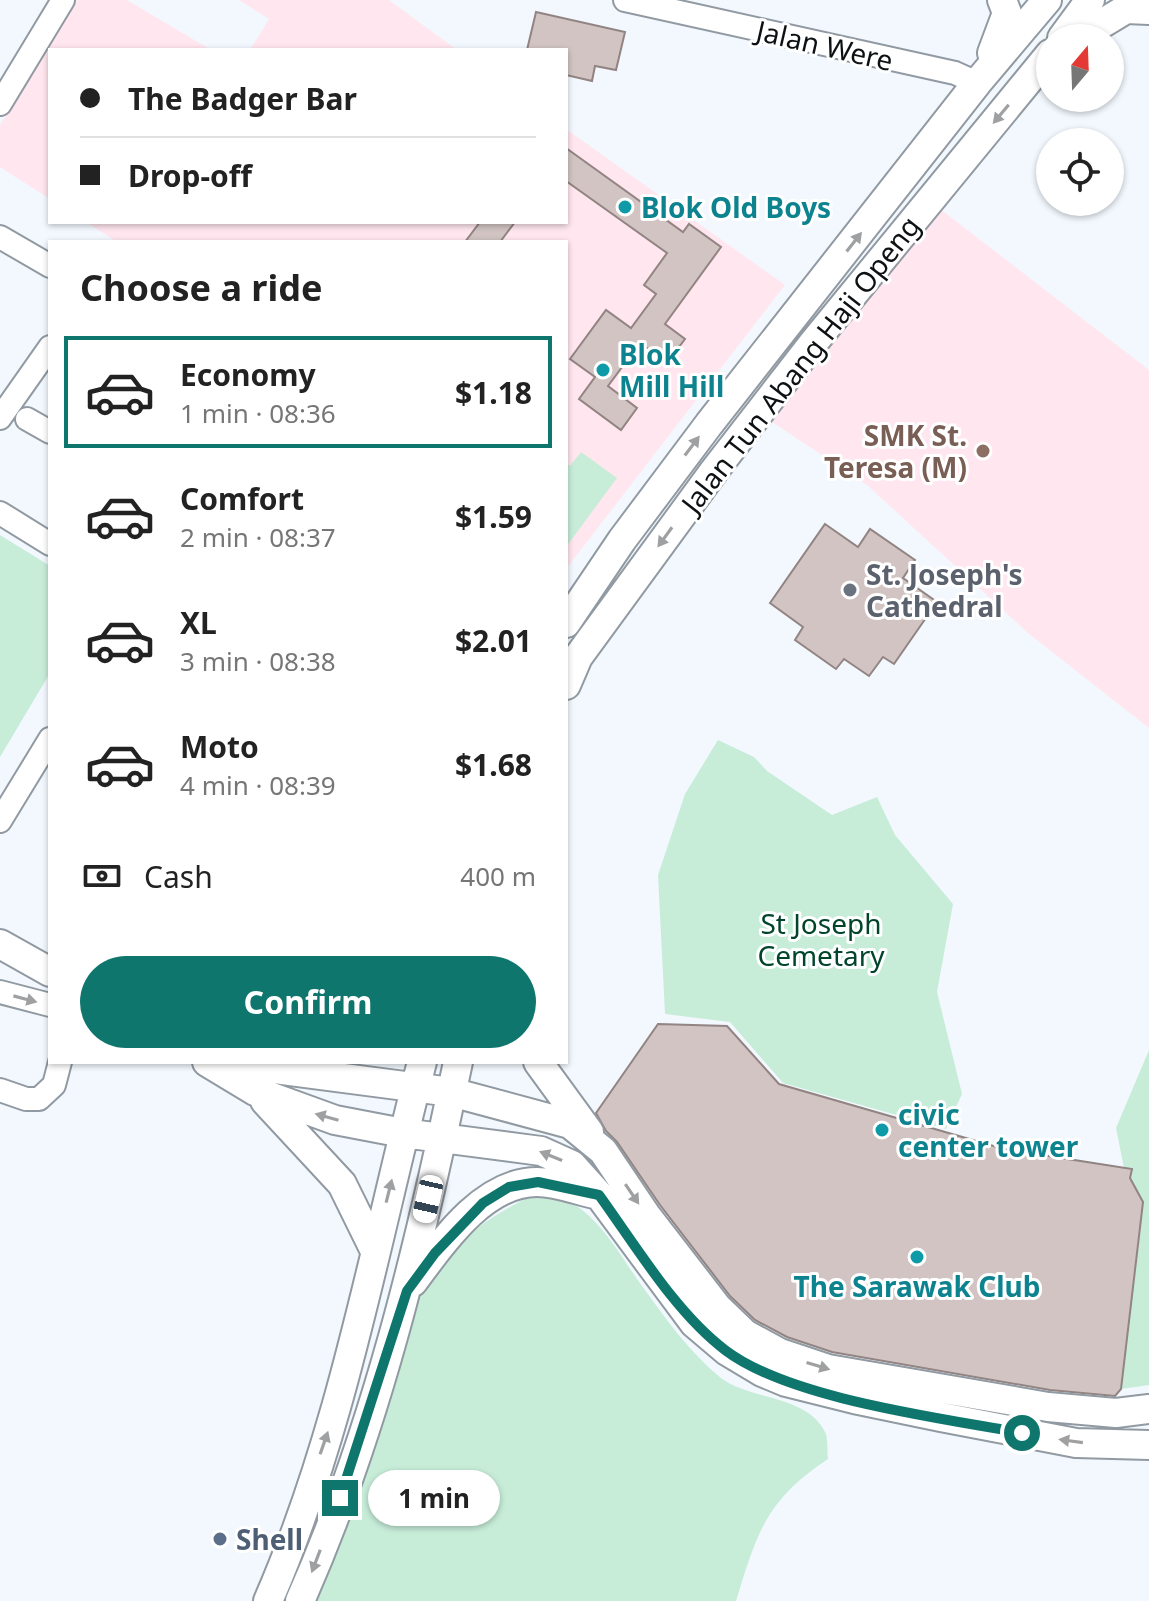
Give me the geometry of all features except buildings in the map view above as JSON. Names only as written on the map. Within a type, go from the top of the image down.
[{"type":"main road","points":[[977,83],[998,42],[1007,13],[1002,0]]},
{"type":"main road","name":"Jalan Tun Abang Haji Openg","points":[[568,620],[654,496],[977,83],[1047,0]]},
{"type":"main road","points":[[1072,24],[1090,0]]},
{"type":"main road","points":[[1097,24],[1126,9],[1149,10]]},
{"type":"main road","name":"Jalan Tun Abang Haji Openg","points":[[568,680],[578,657],[714,471],[814,342],[1036,74]]},
{"type":"main road","points":[[0,944],[48,971]]},
{"type":"main road","points":[[212,1064],[259,1081],[418,1075],[451,1092],[517,1107],[570,1124],[603,1151]]},
{"type":"main road","points":[[224,1064],[335,1120],[403,1133],[541,1151],[572,1165],[599,1195],[694,1323],[727,1351],[786,1382],[854,1399],[1076,1443],[1149,1445]]},
{"type":"main road","points":[[259,1081],[289,1064]]},
{"type":"main road","points":[[300,1601],[349,1474],[407,1291],[458,1064]]},
{"type":"main road","points":[[539,1064],[646,1215],[717,1307],[745,1334],[780,1353],[828,1369],[1048,1407],[1116,1413],[1149,1409]]},
{"type":"main road","points":[[268,1601],[282,1570],[334,1417],[418,1075]]},
{"type":"main road","points":[[259,1081],[287,1122],[342,1184],[375,1251]]},
{"type":"main road","points":[[407,1291],[435,1253],[464,1222],[483,1203],[509,1187],[538,1182],[599,1195]]},
{"type":"street","points":[[0,104],[63,0]]},
{"type":"street","name":"Jalan Were","points":[[625,0],[955,73],[977,83]]},
{"type":"street","points":[[0,237],[48,265]]},
{"type":"street","points":[[0,418],[48,350]]},
{"type":"street","points":[[27,419],[48,431]]},
{"type":"street","points":[[0,513],[48,543]]},
{"type":"street","points":[[0,821],[48,742]]},
{"type":"street","points":[[0,992],[48,1004]]},
{"type":"street","points":[[0,1090],[26,1099],[39,1099],[54,1085],[59,1064]]},
{"type":"shaded area","points":[[77,0],[127,0],[208,48],[48,48],[48,198],[0,167],[0,125]]},
{"type":"shaded area","points":[[239,0],[389,0],[454,48],[251,48],[269,19]]},
{"type":"shaded area","points":[[568,130],[785,285],[568,566],[568,240],[114,240],[89,224],[568,224]]},
{"type":"shaded area","name":"SMK St. Teresa (M)","points":[[935,205],[1149,370],[1149,728],[1028,633],[867,485],[766,418]]},
{"type":"green space","points":[[581,452],[617,478],[568,544],[568,464],[570,466]]},
{"type":"green space","points":[[0,535],[48,565],[48,676],[0,757]]},
{"type":"green space","name":"St Joseph Cemetary","points":[[718,740],[754,757],[767,771],[832,815],[877,797],[895,835],[953,904],[937,992],[962,1094],[946,1129],[783,1083],[730,1022],[665,1014],[658,875],[685,794]]},
{"type":"green space","points":[[1149,1050],[1149,1385],[1121,1389],[1143,1202],[1124,1168],[1116,1128]]},
{"type":"green space","points":[[536,1194],[566,1200],[589,1216],[609,1238],[678,1335],[721,1378],[747,1391],[793,1405],[818,1421],[826,1434],[828,1459],[790,1489],[777,1504],[758,1537],[736,1601],[311,1601],[427,1281],[441,1261],[465,1238],[492,1218]]},
{"type":"place","name":"Blok Old Boys","points":[[625,207]]},
{"type":"place","name":"Blok Mill Hill","points":[[603,370]]},
{"type":"place","name":"SMK St. Teresa (M)","points":[[983,451]]},
{"type":"place","name":"St. Joseph's Cathedral","points":[[850,590]]},
{"type":"place","name":"civic center tower","points":[[882,1130]]},
{"type":"place","name":"The Sarawak Club","points":[[917,1257]]},
{"type":"place","name":"Shell","points":[[220,1539]]},
{"type":"route","points":[[340,1498],[407,1291],[435,1253],[483,1203],[509,1187],[538,1182],[599,1195],[694,1323],[727,1351],[762,1372],[786,1382],[854,1399],[1022,1433]]}]
